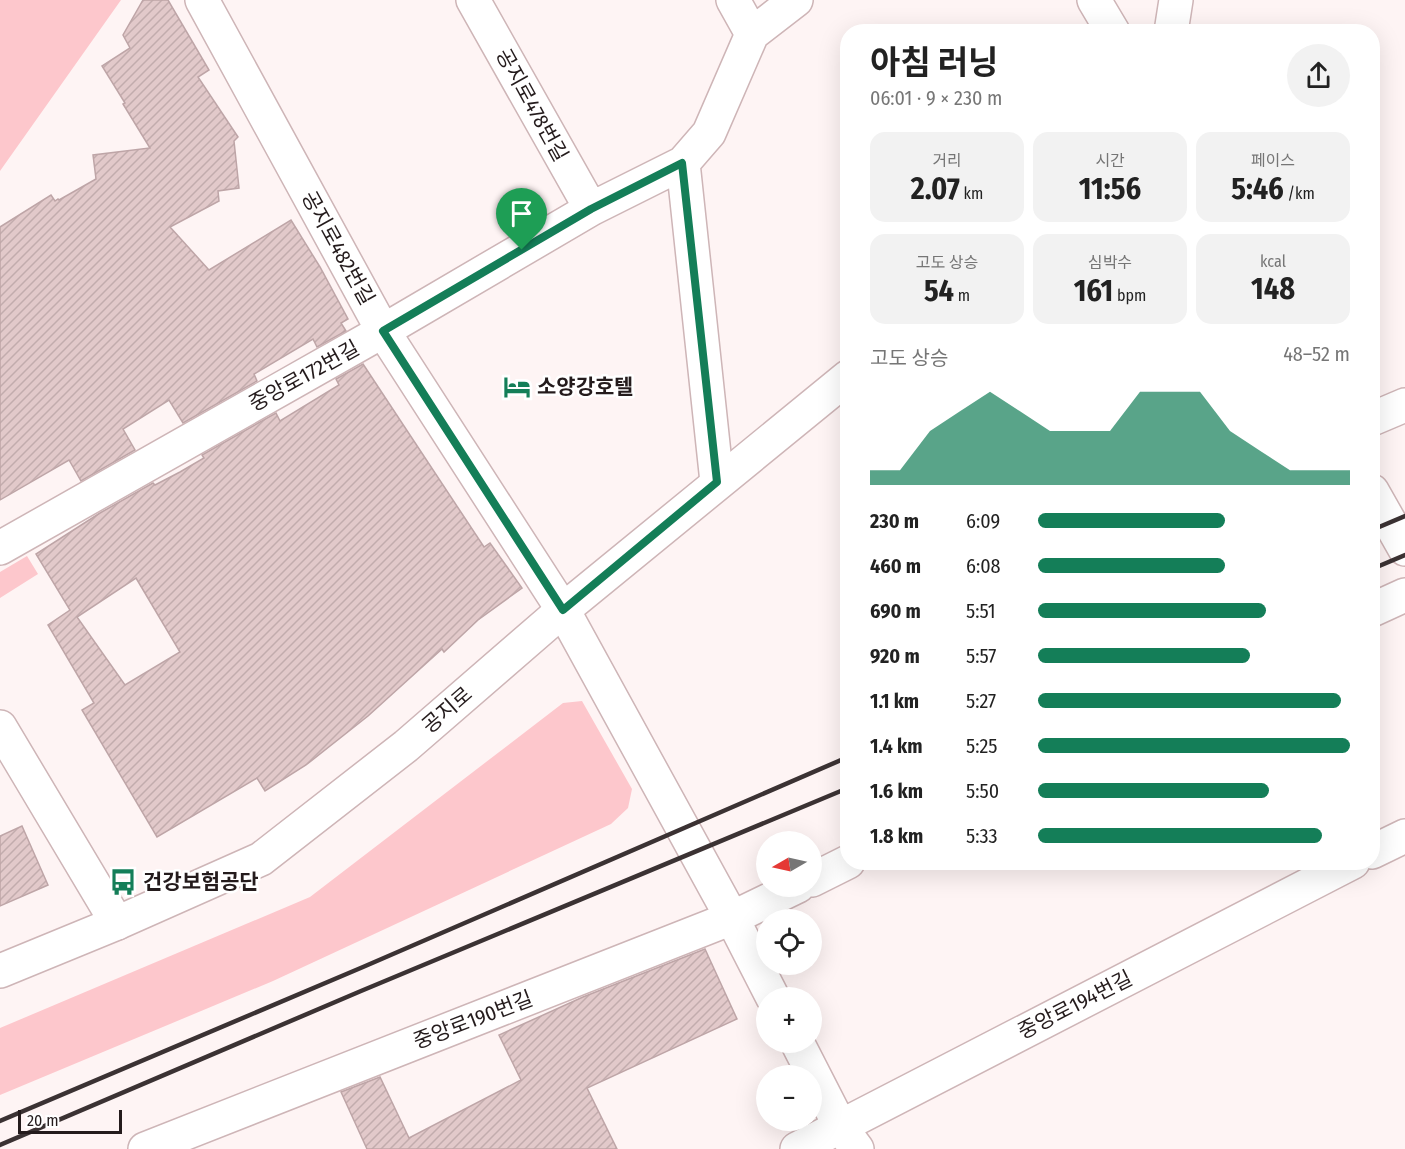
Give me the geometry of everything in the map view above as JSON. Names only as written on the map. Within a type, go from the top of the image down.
[{"type":"street","name":"공지로482번길","points":[[202,0],[383,331],[563,610],[767,987]]},
{"type":"street","name":"공지로478번길","points":[[473,0],[591,209]]},
{"type":"street","points":[[733,0],[752,33]]},
{"type":"street","name":"중앙로172번길","points":[[0,548],[383,331],[591,209],[682,163],[709,133],[752,33],[796,0]]},
{"type":"street","points":[[1094,0],[1108,24]]},
{"type":"street","points":[[1172,24],[1176,0]]},
{"type":"street","points":[[682,163],[717,482]]},
{"type":"street","name":"공지로","points":[[0,971],[117,923],[261,859],[406,746],[563,610],[840,382]]},
{"type":"street","points":[[1380,416],[1405,405]]},
{"type":"street","points":[[1380,505],[1405,549]]},
{"type":"street","points":[[1380,606],[1405,595]]},
{"type":"street","points":[[0,727],[117,923]]},
{"type":"street","points":[[1380,848],[1405,836]]},
{"type":"street","points":[[822,875],[840,866]]},
{"type":"street","name":"중앙로194번길","points":[[797,1149],[849,1138],[1338,870]]},
{"type":"street","name":"중앙로190번길","points":[[146,1149],[732,918],[775,897]]},
{"type":"street","points":[[802,1053],[849,1138]]},
{"type":"shaded area","points":[[0,0],[121,0],[0,171]]},
{"type":"shaded area","points":[[27,556],[38,574],[0,598],[0,572]]},
{"type":"shaded area","points":[[582,701],[632,789],[628,808],[611,824],[273,981],[0,1095],[0,1028],[310,897],[563,703]]},
{"type":"building","points":[[143,0],[168,0],[209,70],[198,77],[238,137],[234,141],[239,188],[218,191],[219,201],[170,227],[209,270],[291,220],[348,319],[341,323],[346,331],[317,347],[313,339],[254,374],[257,381],[183,423],[169,400],[123,429],[135,450],[81,481],[69,460],[0,500],[0,227],[51,195],[55,201],[59,200],[96,179],[93,155],[150,148],[102,66],[130,48],[123,35]]},
{"type":"building","points":[[363,364],[484,547],[490,543],[522,588],[478,620],[444,652],[442,649],[368,716],[306,765],[265,791],[257,778],[157,837],[82,710],[94,703],[48,625],[70,610],[36,554],[100,513],[153,483],[155,485],[180,472],[204,458],[202,455],[276,413],[280,421],[339,385],[336,379]],"holes":[[[136,578],[180,652],[125,685],[77,617]]]},
{"type":"building","points":[[22,826],[48,885],[0,906],[0,836]]},
{"type":"building","points":[[705,949],[737,1019],[587,1088],[617,1149],[367,1149],[341,1092],[380,1077],[409,1138],[521,1080],[499,1035],[583,997]]},
{"type":"railway","points":[[1380,527],[1405,516]]},
{"type":"railway","points":[[1380,566],[1405,555]]},
{"type":"railway","points":[[0,1121],[840,760]]},
{"type":"railway","points":[[0,1145],[361,991],[840,791]]},
{"type":"place","name":"소양강호텔","points":[[517,387]]},
{"type":"place","name":"건강보험공단","points":[[123,882]]},
{"type":"route","points":[[682,163],[717,482],[563,610],[383,331],[522,250],[591,209],[682,163]]}]
